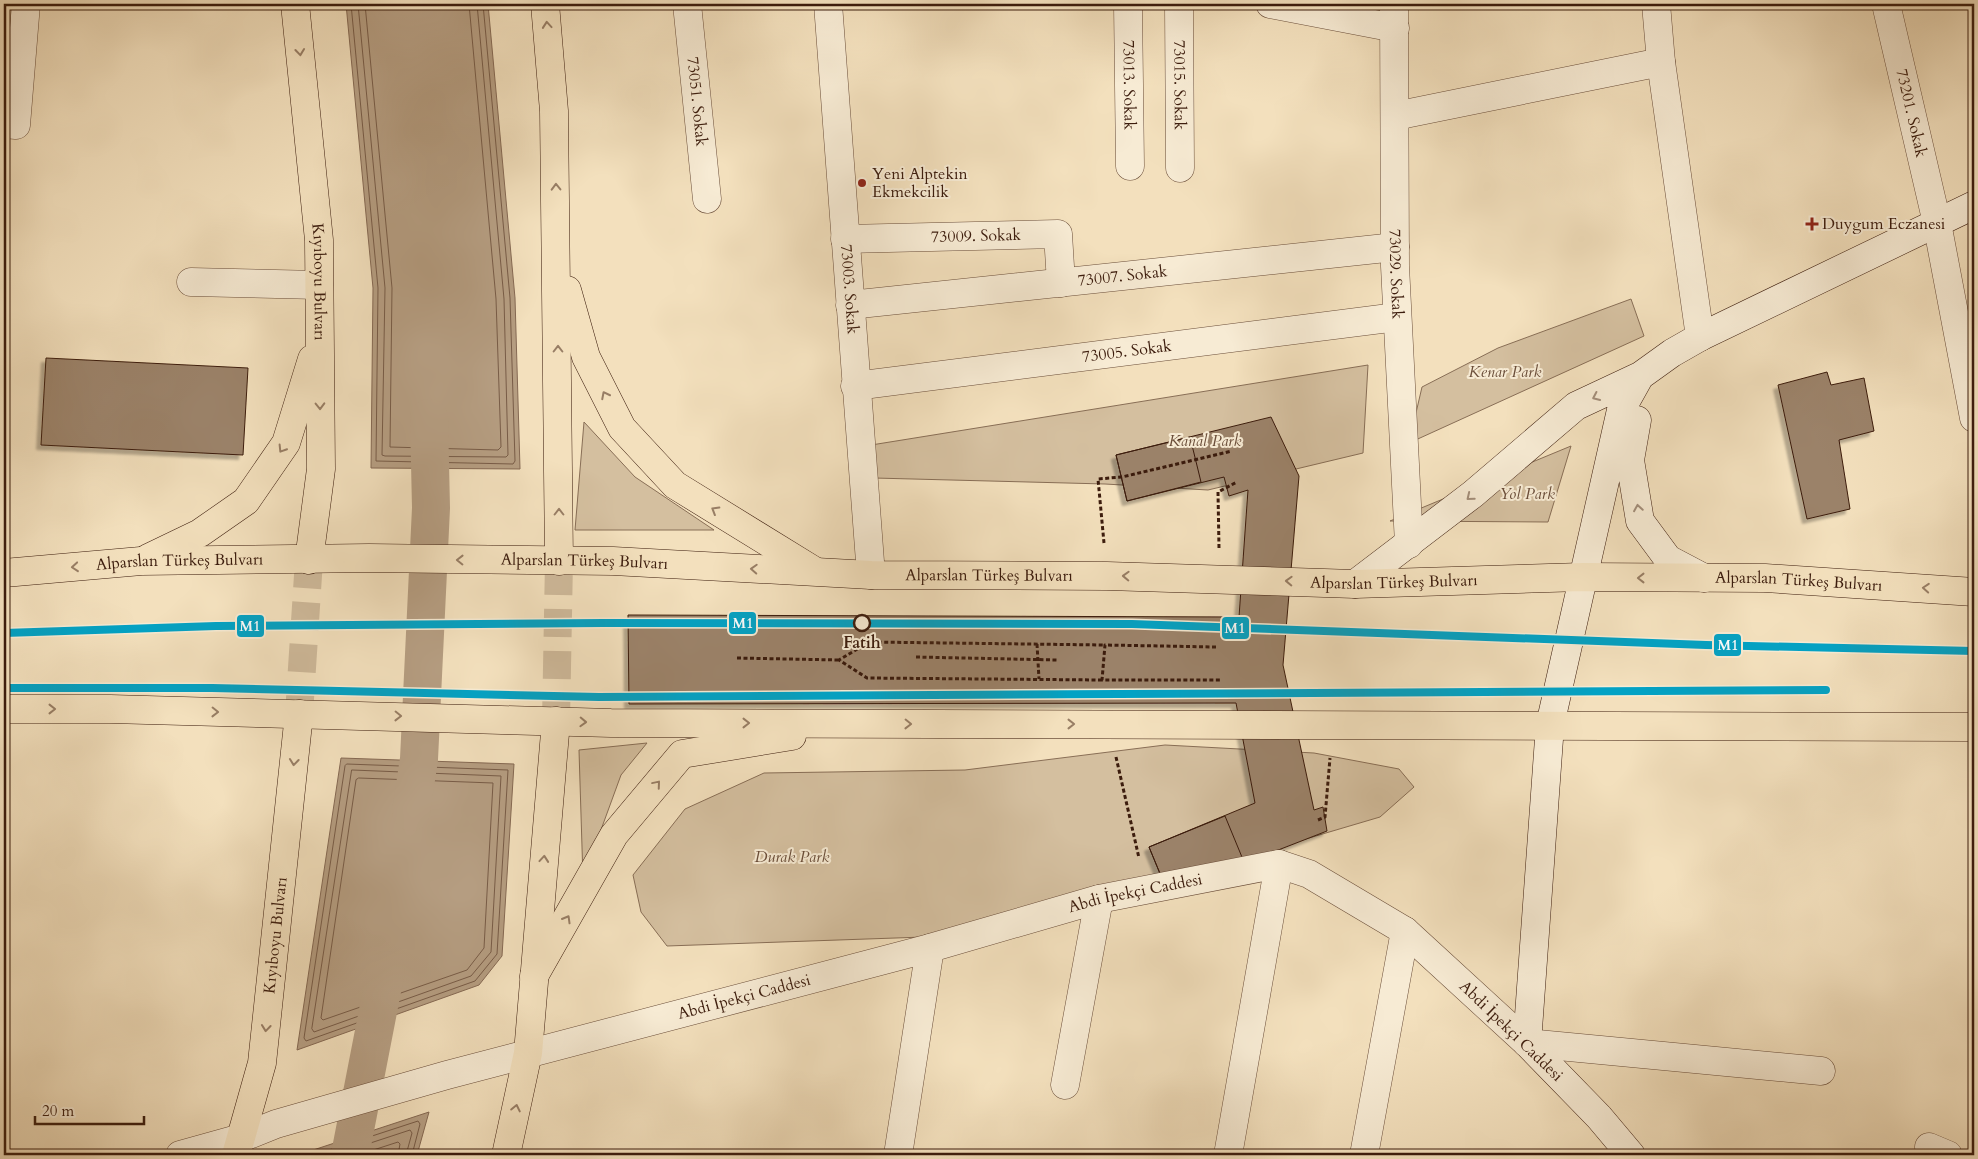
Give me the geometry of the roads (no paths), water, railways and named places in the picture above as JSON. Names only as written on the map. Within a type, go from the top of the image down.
[{"type":"main road","name":"Kıyıboyu Bulvarı","points":[[295,4],[319,240],[321,469],[309,560]]},
{"type":"main road","points":[[545,4],[554,111],[560,560]]},
{"type":"main road","points":[[557,254],[586,357],[622,428],[675,485],[817,572]]},
{"type":"main road","points":[[140,561],[200,533],[246,501],[286,443],[320,336]]},
{"type":"main road","name":"Alparslan Türkeş Bulvarı","points":[[4,574],[140,561],[369,558],[613,561],[871,575],[1107,576],[1355,584],[1582,577],[1764,578],[1974,592]]},
{"type":"main road","points":[[4,709],[500,718],[556,721],[1974,727]]},
{"type":"main road","name":"Kıyıboyu Bulvarı","points":[[239,1147],[262,1063],[299,714]]},
{"type":"main road","points":[[506,1155],[538,1051],[534,976],[556,721]]},
{"type":"main road","points":[[534,976],[614,835],[682,754],[870,723]]},
{"type":"street","points":[[4,124],[16,125],[26,4]]},
{"type":"street","name":"73051. Sokak","points":[[687,4],[707,199]]},
{"type":"street","name":"73003. Sokak","points":[[828,4],[871,575]]},
{"type":"street","name":"73013. Sokak","points":[[1128,4],[1130,166]]},
{"type":"street","name":"73015. Sokak","points":[[1179,4],[1180,168]]},
{"type":"street","points":[[1270,4],[1395,16]]},
{"type":"street","points":[[1656,4],[1660,62],[1700,337]]},
{"type":"street","name":"73201. Sokak","points":[[1886,4],[1937,223],[1974,418]]},
{"type":"street","name":"73029. Sokak","points":[[1395,16],[1395,247],[1409,544]]},
{"type":"street","points":[[1395,116],[1660,62]]},
{"type":"street","points":[[1355,584],[1492,479],[1576,406],[1640,376],[1672,353],[1700,337],[1974,205]]},
{"type":"street","name":"73009. Sokak","points":[[845,239],[1058,234],[1061,283]]},
{"type":"street","name":"73007. Sokak","points":[[850,305],[1395,247]]},
{"type":"street","points":[[190,282],[319,285]]},
{"type":"street","name":"73005. Sokak","points":[[856,386],[1397,317]]},
{"type":"street","points":[[1640,376],[1621,410],[1550,725],[1527,1043],[1821,1070]]},
{"type":"street","points":[[1640,376],[1639,406],[1630,460],[1640,521],[1668,559],[1704,578]]},
{"type":"street","points":[[1228,1155],[1279,864]]},
{"type":"street","name":"Abdi İpekçi Caddesi","points":[[180,1155],[239,1147],[276,1124],[446,1075],[930,948],[1099,899],[1279,864],[1309,874],[1405,931],[1527,1043],[1599,1117],[1631,1155]]},
{"type":"street","points":[[1065,1084],[1099,899]]},
{"type":"street","points":[[1364,1155],[1405,931]]},
{"type":"street","points":[[898,1155],[930,948]]},
{"type":"water","points":[[346,4],[488,4],[515,298],[520,469],[371,468],[373,288]]},
{"type":"water","points":[[341,758],[514,764],[502,956],[479,985],[297,1050]]},
{"type":"water","points":[[429,1112],[417,1155],[298,1155]]},
{"type":"waterway","points":[[411,812],[419,759],[431,508],[429,418]]},
{"type":"waterway","points":[[350,1155],[386,970]]},
{"type":"tunnel","points":[[299,714],[309,560]]},
{"type":"tunnel","points":[[556,721],[559,561]]},
{"type":"place","name":"Yeni Alptekin Ekmekcilik","points":[[862,183]]},
{"type":"place","name":"Duygum Eczanesi","points":[[1812,224]]},
{"type":"place","name":"Fatih","points":[[862,623]]},
{"type":"park label","name":"Kenar Park","points":[[1505,372]]},
{"type":"park label","name":"Kanal Park","points":[[1205,441]]},
{"type":"park label","name":"Yol Park","points":[[1527,494]]},
{"type":"park label","name":"Durak Park","points":[[792,857]]}]
